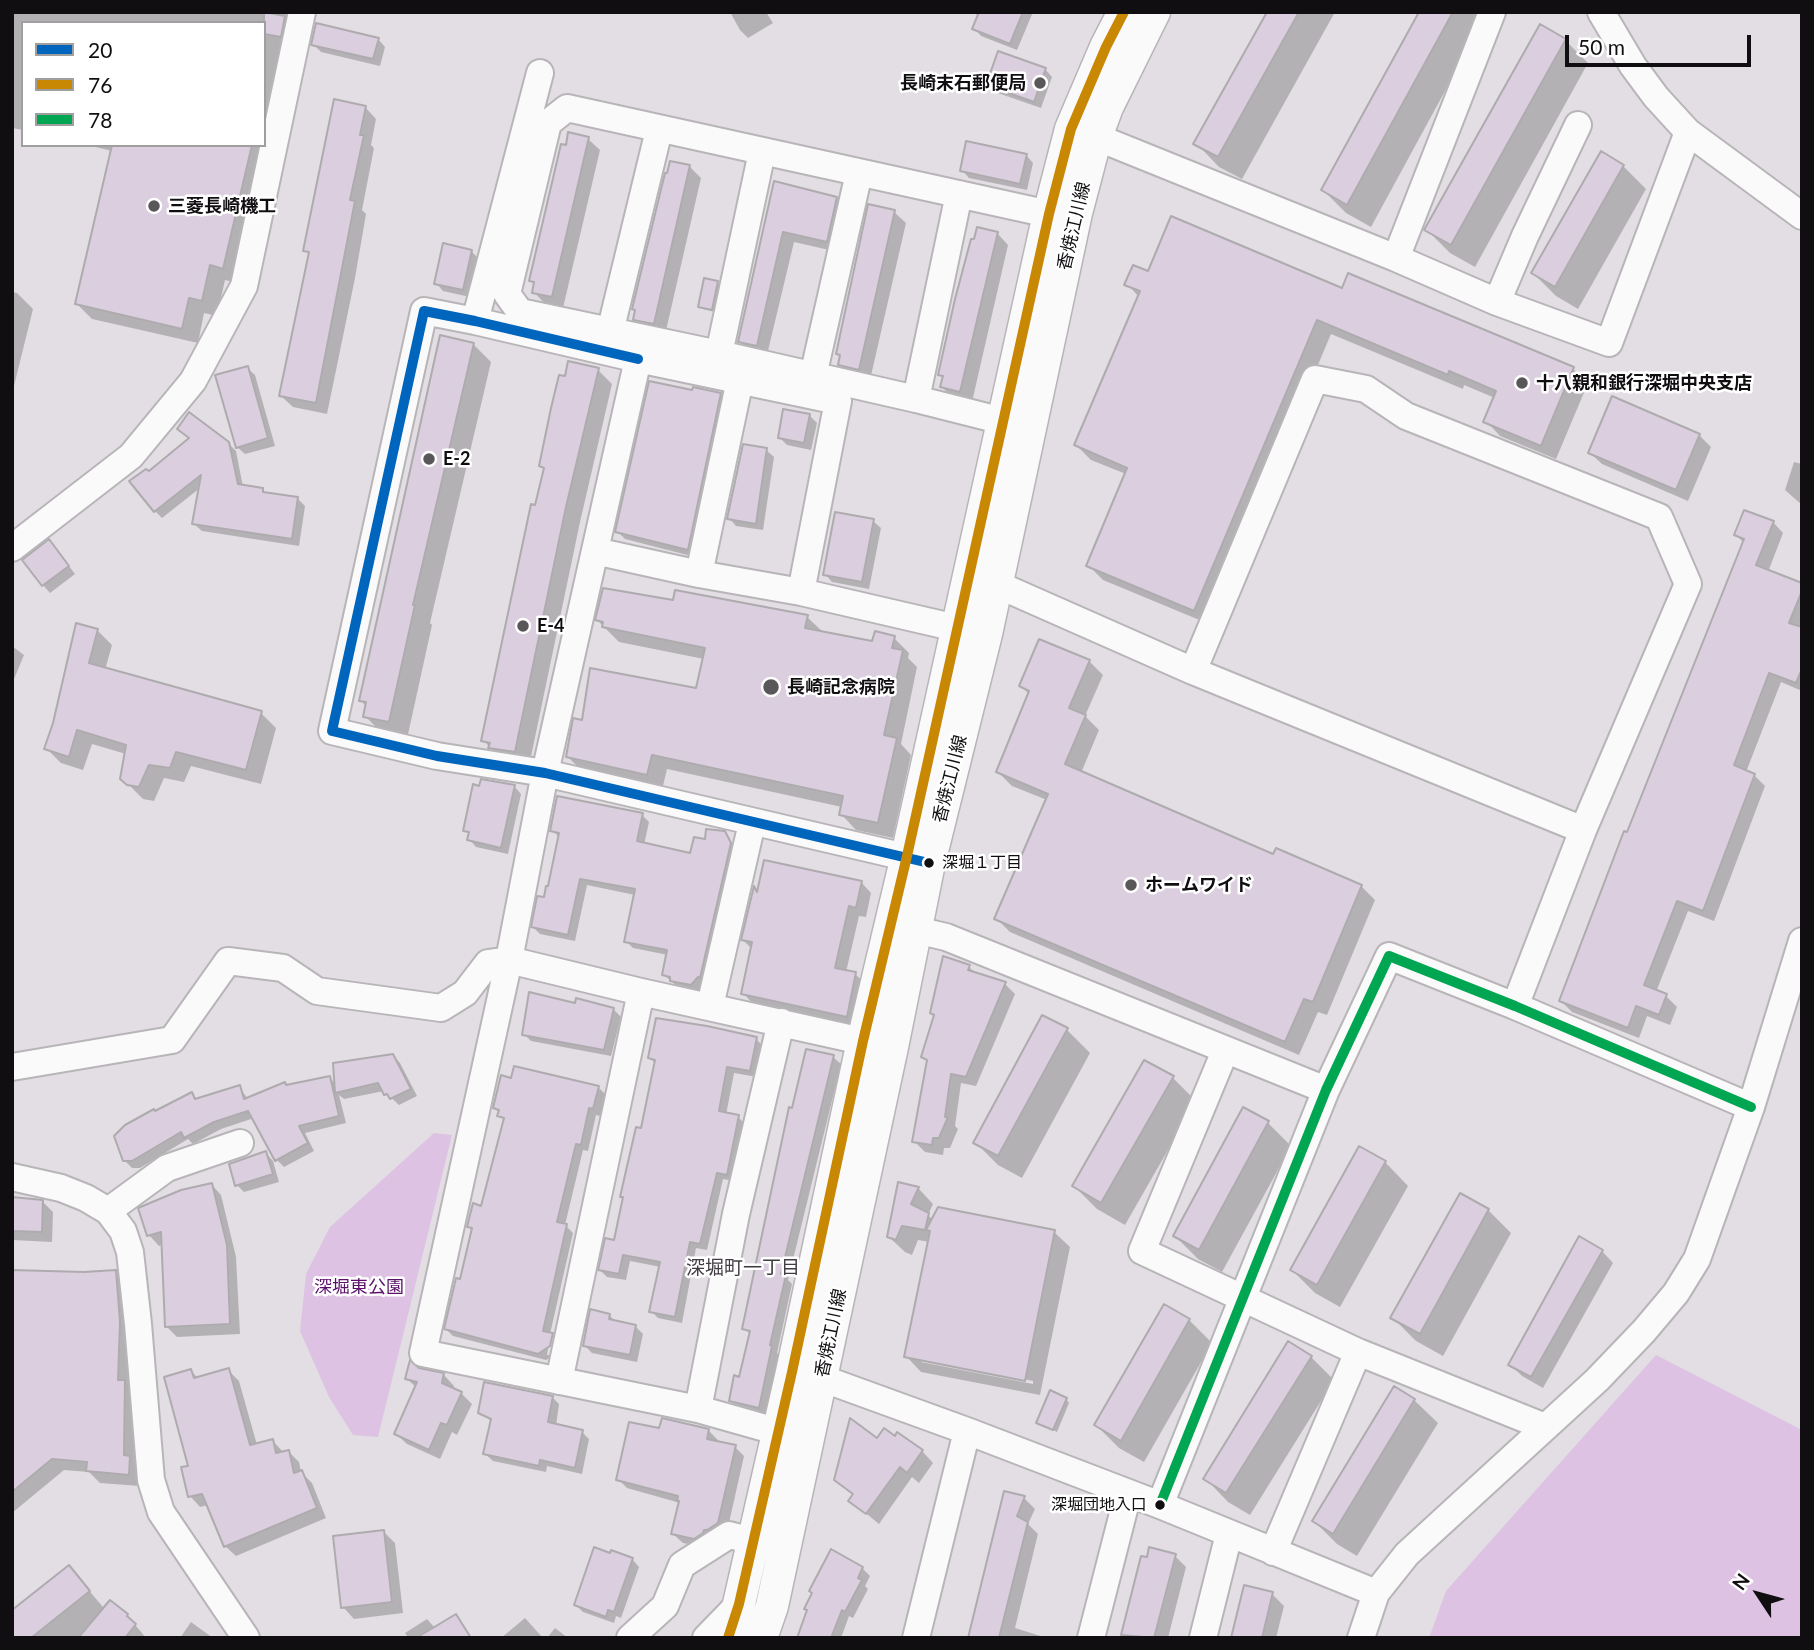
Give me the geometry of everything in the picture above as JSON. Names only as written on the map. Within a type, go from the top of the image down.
[{"type":"main road","name":"香焼江川線","points":[[728,1638],[739,1604],[753,1541],[792,1436],[807,1375],[918,860],[972,632],[1003,421],[1049,214],[1071,129],[1124,12]]},
{"type":"main road","name":"香焼江川線","points":[[972,632],[996,584],[1076,213],[1096,137],[1129,58],[1154,12]]},
{"type":"main road","name":"香焼江川線","points":[[878,1044],[916,930],[918,860]]},
{"type":"main road","name":"香焼江川線","points":[[761,1638],[772,1606],[792,1436]]},
{"type":"street","points":[[12,548],[131,456],[193,381],[244,286],[302,12]]},
{"type":"street","points":[[1396,258],[1492,12]]},
{"type":"street","points":[[1601,12],[1633,66],[1656,97],[1688,132],[1802,216]]},
{"type":"street","points":[[475,321],[540,73]]},
{"type":"street","points":[[1003,421],[719,354],[520,312],[507,294],[548,123],[567,108],[1049,214]]},
{"type":"street","points":[[1497,302],[1519,248],[1578,125]]},
{"type":"street","points":[[610,332],[659,130]]},
{"type":"street","points":[[1096,137],[1396,258],[1497,302],[1609,343],[1688,132]]},
{"type":"street","points":[[719,354],[762,152]]},
{"type":"street","points":[[813,376],[859,173]]},
{"type":"street","points":[[916,399],[959,194]]},
{"type":"street","points":[[801,592],[838,401],[424,312],[332,731],[437,756],[545,773],[918,860]]},
{"type":"street","points":[[638,359],[545,773],[509,960],[423,1353],[698,1409],[792,1436]]},
{"type":"street","points":[[1194,671],[1315,379],[1366,389],[1406,416],[1659,517],[1688,584],[1583,830],[1515,1006]]},
{"type":"street","points":[[699,574],[740,380]]},
{"type":"street","points":[[595,551],[699,574],[801,592],[972,632]]},
{"type":"street","points":[[996,584],[1194,671],[1583,830]]},
{"type":"street","points":[[710,1006],[752,823]]},
{"type":"street","points":[[916,930],[946,937],[1326,1090]]},
{"type":"street","points":[[1361,1638],[1376,1593],[1407,1554],[1597,1380],[1676,1293],[1697,1259],[1751,1107],[1802,941]]},
{"type":"street","points":[[1160,1506],[1326,1090],[1389,956],[1515,1006],[1751,1107]]},
{"type":"street","points":[[12,1067],[172,1040],[228,961],[283,968],[317,991],[441,1008],[465,993],[488,963],[509,960],[878,1044]]},
{"type":"street","points":[[559,1381],[641,992]]},
{"type":"street","points":[[698,1409],[736,1214],[781,1022]]},
{"type":"street","points":[[1225,1051],[1142,1251],[1359,1352],[1545,1426]]},
{"type":"street","points":[[108,1212],[167,1168],[240,1143]]},
{"type":"street","points":[[12,1177],[61,1188],[86,1198],[108,1212],[123,1231],[130,1252],[151,1480],[161,1512],[246,1638]]},
{"type":"street","points":[[1273,1552],[1359,1352]]},
{"type":"street","points":[[807,1375],[967,1432],[1376,1593]]},
{"type":"street","points":[[916,1638],[967,1432]]},
{"type":"street","points":[[1091,1638],[1128,1494]]},
{"type":"street","points":[[1203,1638],[1229,1534]]},
{"type":"street","points":[[630,1638],[665,1606],[682,1565],[729,1535],[753,1541]]},
{"type":"street","points":[[706,1638],[739,1604],[772,1606]]},
{"type":"green space","name":"深堀東公園","points":[[434,1133],[452,1135],[378,1437],[353,1435],[329,1397],[300,1331],[306,1274],[330,1227]]},
{"type":"green space","points":[[1656,1355],[1802,1430],[1802,1638],[1429,1638],[1446,1591]]},
{"type":"building","points":[[264,12],[285,16],[281,37],[266,34]]},
{"type":"building","points":[[979,12],[1023,12],[1010,44],[972,29]]},
{"type":"building","points":[[1267,12],[1299,12],[1218,157],[1193,144]]},
{"type":"building","points":[[1419,12],[1453,12],[1347,205],[1321,190]]},
{"type":"building","points":[[316,23],[379,38],[373,59],[311,45]]},
{"type":"building","points":[[1540,24],[1566,39],[1451,245],[1424,230]]},
{"type":"building","points":[[998,51],[1046,68],[1034,102],[986,85]]},
{"type":"building","points":[[334,99],[366,106],[360,135],[364,135],[350,200],[355,201],[316,403],[279,396],[309,252],[303,251]]},
{"type":"building","points":[[568,132],[589,137],[552,297],[532,293],[534,282],[529,281],[561,144],[566,145]]},
{"type":"building","points":[[966,141],[1027,154],[1020,184],[960,171]]},
{"type":"building","name":"三菱長崎機工","points":[[112,147],[252,147],[223,269],[210,265],[202,301],[189,298],[182,329],[75,304]]},
{"type":"building","points":[[1601,151],[1624,165],[1555,287],[1531,273]]},
{"type":"building","points":[[670,161],[690,165],[654,324],[633,320],[635,310],[632,309]]},
{"type":"building","points":[[774,181],[837,197],[827,242],[783,232],[757,346],[738,342]]},
{"type":"building","points":[[868,204],[895,210],[859,370],[838,365],[840,355],[836,354]]},
{"type":"building","points":[[1171,216],[1342,288],[1348,273],[1574,367],[1541,446],[1483,422],[1496,391],[1449,371],[1448,375],[1317,320],[1194,611],[1086,566],[1127,468],[1074,445],[1140,291],[1124,285],[1133,265],[1148,271]]},
{"type":"building","points":[[977,227],[998,232],[960,392],[940,387],[943,376],[938,375],[955,299],[971,239],[974,239]]},
{"type":"building","points":[[443,243],[472,250],[463,290],[434,284]]},
{"type":"building","points":[[704,278],[718,281],[712,310],[698,307]]},
{"type":"building","name":"E-2","points":[[440,335],[474,343],[413,605],[389,722],[363,717],[366,702],[359,701]]},
{"type":"building","name":"E-4","points":[[568,361],[599,368],[566,507],[515,752],[488,748],[490,743],[481,741],[531,504],[535,505],[544,468],[539,466],[551,408],[559,375],[565,376]]},
{"type":"building","points":[[248,366],[268,438],[236,448],[215,375]]},
{"type":"building","points":[[649,381],[721,393],[688,550],[615,532]]},
{"type":"building","points":[[1612,396],[1700,434],[1676,490],[1588,453]]},
{"type":"building","points":[[783,409],[810,414],[804,443],[778,438]]},
{"type":"building","points":[[189,412],[229,442],[238,484],[263,488],[263,492],[298,497],[292,539],[192,524],[201,475],[154,512],[129,481],[146,469],[149,471],[189,438],[177,429]]},
{"type":"building","points":[[743,444],[767,448],[756,524],[727,519]]},
{"type":"building","points":[[1744,510],[1774,521],[1756,565],[1802,583],[1802,591],[1789,623],[1802,627],[1802,669],[1796,683],[1769,673],[1734,765],[1755,774],[1703,911],[1677,901],[1644,985],[1667,994],[1659,1015],[1636,1006],[1628,1028],[1559,1001],[1624,831],[1627,832],[1744,539],[1734,535]]},
{"type":"building","points":[[835,512],[874,519],[862,582],[823,575]]},
{"type":"building","points":[[49,539],[69,566],[42,586],[22,560]]},
{"type":"building","points":[[603,588],[673,600],[675,590],[808,615],[805,628],[872,641],[875,631],[895,636],[892,648],[903,650],[884,735],[897,738],[878,823],[839,815],[843,796],[652,755],[647,775],[566,757],[573,718],[582,720],[590,668],[696,688],[705,648],[602,627],[603,622],[595,620]]},
{"type":"building","points":[[76,623],[98,629],[89,663],[262,711],[246,770],[176,752],[170,768],[149,765],[139,787],[127,785],[120,779],[126,745],[77,730],[69,757],[44,749],[53,723]]},
{"type":"building","name":"ホームワイド","points":[[1039,639],[1090,660],[1069,708],[1086,715],[1065,764],[1273,854],[1276,848],[1362,885],[1313,1002],[1304,999],[1285,1042],[994,919],[1048,794],[996,772],[1029,691],[1019,686]]},
{"type":"building","points":[[481,779],[515,785],[501,848],[467,840],[469,832],[463,831],[473,784],[479,786]]},
{"type":"building","points":[[557,796],[643,813],[637,841],[690,853],[694,837],[705,839],[706,829],[725,831],[731,843],[700,978],[691,985],[670,981],[670,977],[662,975],[667,950],[624,942],[635,889],[580,879],[568,935],[531,927],[537,896],[544,897],[548,886],[559,833],[550,831]]},
{"type":"building","points":[[764,860],[862,881],[856,908],[849,906],[835,968],[856,972],[847,1017],[741,994],[752,942],[741,940],[754,886],[757,892]]},
{"type":"building","points":[[943,956],[970,965],[968,970],[1006,982],[966,1077],[951,1074],[945,1117],[948,1117],[939,1138],[933,1138],[932,1145],[912,1142],[927,1060],[921,1057],[934,1015],[930,1013]]},
{"type":"building","points":[[529,992],[575,1003],[576,998],[614,1008],[604,1050],[522,1035]]},
{"type":"building","points":[[1042,1015],[1068,1028],[998,1156],[973,1143]]},
{"type":"building","points":[[656,1018],[757,1037],[750,1071],[727,1067],[719,1111],[739,1115],[727,1175],[717,1173],[700,1244],[690,1242],[675,1317],[649,1312],[660,1262],[623,1255],[619,1274],[598,1270],[605,1238],[614,1240],[623,1197],[620,1197],[636,1127],[641,1128],[655,1060],[648,1058]]},
{"type":"building","points":[[806,1049],[834,1055],[781,1274],[786,1275],[759,1408],[729,1401],[734,1375],[739,1377],[750,1331],[742,1329],[789,1107],[792,1108]]},
{"type":"building","points":[[393,1054],[411,1089],[390,1099],[387,1094],[384,1095],[378,1083],[335,1093],[333,1063]]},
{"type":"building","points":[[1144,1060],[1174,1076],[1101,1203],[1072,1186]]},
{"type":"building","points":[[514,1066],[599,1086],[593,1109],[589,1108],[581,1145],[576,1144],[557,1222],[567,1224],[543,1331],[553,1333],[550,1346],[538,1354],[444,1329],[472,1228],[467,1227],[473,1203],[481,1206],[504,1118],[497,1116],[499,1110],[493,1108],[501,1075],[511,1078]]},
{"type":"building","points":[[330,1076],[339,1116],[299,1126],[308,1143],[275,1161],[248,1111],[214,1122],[184,1138],[181,1132],[132,1161],[123,1161],[114,1136],[125,1125],[192,1092],[195,1099],[240,1085],[244,1099],[285,1082],[286,1085]]},
{"type":"building","points":[[1243,1107],[1269,1121],[1199,1250],[1173,1236]]},
{"type":"building","points":[[1359,1146],[1386,1161],[1317,1285],[1290,1270]]},
{"type":"building","points":[[266,1151],[273,1174],[235,1186],[229,1164]]},
{"type":"building","points":[[898,1182],[919,1187],[911,1204],[929,1213],[925,1230],[902,1226],[896,1240],[887,1237]]},
{"type":"building","points":[[212,1183],[227,1245],[230,1324],[165,1327],[161,1232],[147,1236],[138,1208],[181,1190]]},
{"type":"building","points":[[1460,1193],[1489,1209],[1420,1334],[1390,1318]]},
{"type":"building","points":[[12,1197],[43,1200],[42,1232],[12,1231]]},
{"type":"building","points":[[938,1207],[1055,1230],[1025,1381],[904,1357],[930,1231],[926,1230]]},
{"type":"building","points":[[1579,1236],[1603,1250],[1531,1377],[1508,1365]]},
{"type":"building","points":[[12,1270],[116,1270],[120,1322],[118,1380],[125,1380],[124,1455],[130,1456],[129,1475],[86,1471],[87,1462],[52,1459],[12,1492]]},
{"type":"building","points":[[1164,1304],[1190,1319],[1121,1441],[1094,1425]]},
{"type":"building","points":[[590,1309],[610,1314],[609,1319],[636,1325],[630,1355],[583,1346]]},
{"type":"building","points":[[1288,1341],[1312,1356],[1226,1493],[1203,1479]]},
{"type":"building","points":[[410,1360],[419,1368],[444,1373],[442,1383],[462,1392],[447,1425],[441,1423],[429,1450],[394,1434],[417,1382],[405,1379]]},
{"type":"building","points":[[229,1368],[250,1445],[273,1439],[276,1453],[289,1450],[294,1473],[302,1470],[317,1508],[224,1547],[202,1494],[188,1497],[181,1467],[188,1466],[164,1377],[191,1369],[194,1378]]},
{"type":"building","points":[[484,1382],[553,1396],[548,1422],[583,1430],[575,1468],[540,1460],[539,1466],[483,1454],[491,1419],[478,1413]]},
{"type":"building","points":[[1394,1386],[1415,1399],[1333,1534],[1312,1521]]},
{"type":"building","points":[[1050,1390],[1067,1398],[1053,1430],[1036,1423]]},
{"type":"building","points":[[662,1418],[709,1429],[707,1439],[736,1445],[718,1523],[694,1539],[671,1534],[678,1496],[616,1480],[629,1422],[659,1428]]},
{"type":"building","points":[[850,1418],[877,1438],[884,1428],[895,1436],[897,1432],[923,1450],[907,1473],[900,1467],[866,1514],[848,1501],[853,1494],[834,1480]]},
{"type":"building","points":[[1004,1491],[1025,1496],[1017,1516],[1028,1522],[999,1638],[968,1638]]},
{"type":"building","points":[[384,1530],[392,1602],[341,1608],[333,1536]]},
{"type":"building","points":[[594,1547],[633,1558],[614,1612],[608,1610],[606,1617],[574,1605]]},
{"type":"building","points":[[1149,1547],[1176,1554],[1154,1638],[1121,1635],[1141,1556],[1147,1557]]},
{"type":"building","points":[[831,1549],[863,1567],[858,1578],[862,1580],[845,1612],[842,1610],[831,1638],[797,1638],[807,1610],[804,1609],[812,1593],[809,1591]]},
{"type":"building","points":[[69,1565],[90,1591],[31,1638],[12,1638],[12,1610]]},
{"type":"building","points":[[1244,1585],[1273,1592],[1262,1638],[1231,1638]]},
{"type":"building","points":[[110,1600],[136,1624],[125,1638],[78,1638]]},
{"type":"building","points":[[456,1614],[471,1638],[416,1638]]},
{"type":"transit line","name":"76","points":[[728,1638],[739,1604],[792,1372],[863,1041],[907,856],[1049,214],[1071,129],[1124,12]]},
{"type":"transit line","name":"20","points":[[638,359],[424,311],[332,731],[437,756],[545,773],[929,863]]},
{"type":"transit line","name":"78","points":[[1160,1505],[1326,1090],[1389,956],[1515,1006],[1751,1107]]},
{"type":"place","name":"長崎末石郵便局","points":[[1040,83]]},
{"type":"place","name":"三菱長崎機工","points":[[154,206]]},
{"type":"place","name":"十八親和銀行深堀中央支店","points":[[1522,383]]},
{"type":"place","name":"E-2","points":[[429,459]]},
{"type":"place","name":"E-4","points":[[523,626]]},
{"type":"place","name":"長崎記念病院","points":[[771,687]]},
{"type":"place","name":"深堀１丁目","points":[[929,863]]},
{"type":"place","name":"ホームワイド","points":[[1131,885]]},
{"type":"place","name":"深堀団地入口","points":[[1160,1505]]},
{"type":"district","name":"深堀町一丁目","points":[[743,1268]]}]
